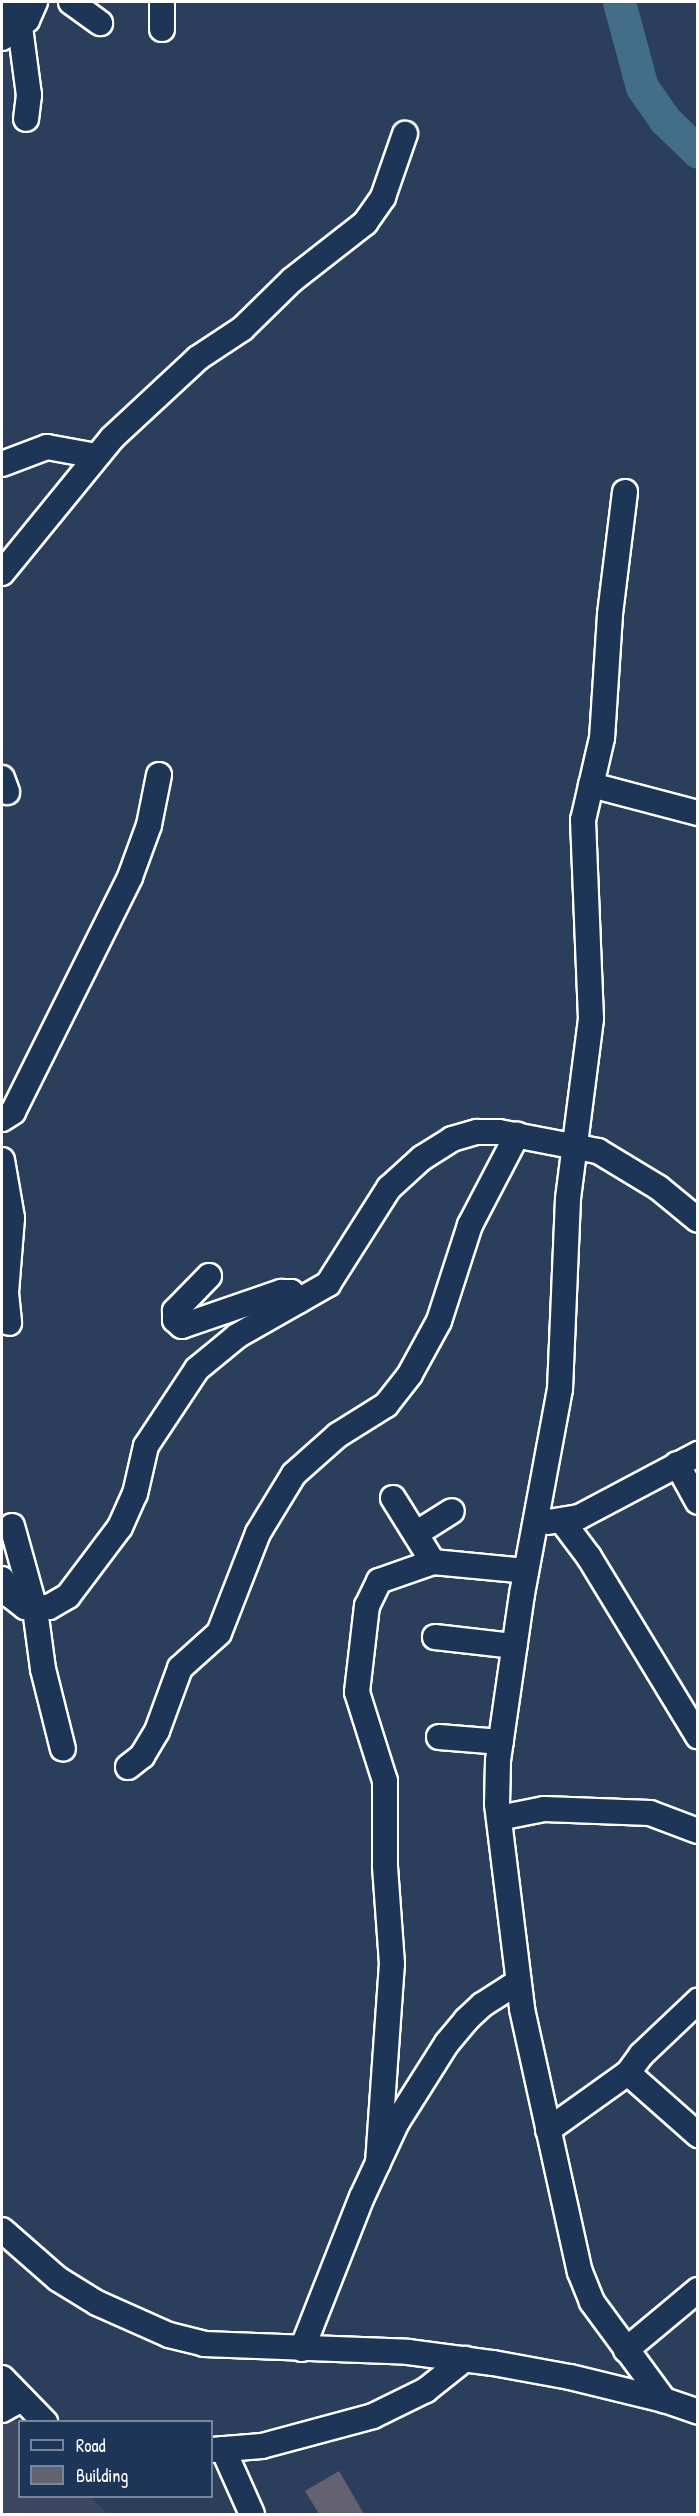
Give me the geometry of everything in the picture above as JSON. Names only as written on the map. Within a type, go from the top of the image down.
[{"type":"street","points":[[12,2],[11,32],[26,53],[26,120]]},
{"type":"street","points":[[11,32],[35,2]]},
{"type":"street","points":[[71,2],[100,23]]},
{"type":"street","points":[[162,2],[162,29]]},
{"type":"street","points":[[2,573],[96,456],[198,358],[242,329],[292,280],[365,223],[383,197],[405,135]]},
{"type":"street","points":[[2,464],[46,447],[96,456]]},
{"type":"street","points":[[625,492],[610,615],[602,738],[583,820],[591,1019],[568,1199],[560,1389],[514,1646],[501,1742],[499,1818],[518,1982],[580,2272],[592,2302],[664,2400]]},
{"type":"street","points":[[2,1119],[13,1112],[130,877],[149,825],[159,775]]},
{"type":"street","points":[[591,785],[698,813]]},
{"type":"street","points":[[2,1579],[18,1603],[35,1609],[59,1604],[68,1596],[120,1527],[135,1494],[146,1446],[197,1369],[237,1336],[328,1284],[375,1205],[422,1158],[466,1134],[499,1132],[575,1147],[611,1157],[659,1188],[698,1220]]},
{"type":"street","points":[[128,1767],[142,1756],[157,1731],[180,1668],[219,1633],[258,1533],[294,1474],[338,1435],[386,1405],[410,1374],[438,1321],[470,1225],[517,1135]]},
{"type":"street","points":[[2,1160],[12,1218],[6,1293],[9,1323]]},
{"type":"street","points":[[209,1276],[175,1311],[178,1324],[191,1326],[282,1292],[291,1292],[299,1301]]},
{"type":"street","points":[[535,1522],[562,1521],[579,1517],[687,1459],[698,1502]]},
{"type":"street","points":[[393,1498],[417,1533],[433,1562]]},
{"type":"street","points":[[417,1533],[452,1511]]},
{"type":"street","points":[[562,1521],[579,1541],[698,1736]]},
{"type":"street","points":[[12,1526],[35,1609],[43,1669],[63,1749]]},
{"type":"street","points":[[378,2163],[392,1964],[385,1866],[388,1817],[385,1781],[359,1709],[357,1678],[367,1606],[374,1587],[379,1581],[433,1562],[526,1570]]},
{"type":"street","points":[[435,1637],[514,1646]]},
{"type":"street","points":[[439,1737],[501,1742]]},
{"type":"street","points":[[499,1818],[544,1809],[639,1812],[671,1818],[698,1831]]},
{"type":"street","points":[[302,2349],[397,2122],[447,2043],[482,2005],[518,1982]]},
{"type":"street","points":[[549,2130],[628,2073],[641,2055],[698,2001]]},
{"type":"street","points":[[628,2073],[698,2135]]},
{"type":"street","points":[[2,2230],[58,2278],[140,2325],[204,2344],[408,2352],[465,2359],[570,2377],[664,2400],[698,2412]]},
{"type":"street","points":[[626,2350],[698,2290]]},
{"type":"street","points":[[252,2514],[217,2450],[262,2446],[373,2416],[426,2390],[465,2359]]},
{"type":"street","points":[[2,2378],[11,2404],[43,2420]]},
{"type":"shaded area","points":[[15,2420],[18,2422],[18,2498],[91,2498],[108,2514],[2,2514],[2,2424]]},
{"type":"building","points":[[339,2471],[364,2514],[319,2514],[305,2491]]},
{"type":"waterway","points":[[619,2],[642,87],[665,120],[698,152]]}]
